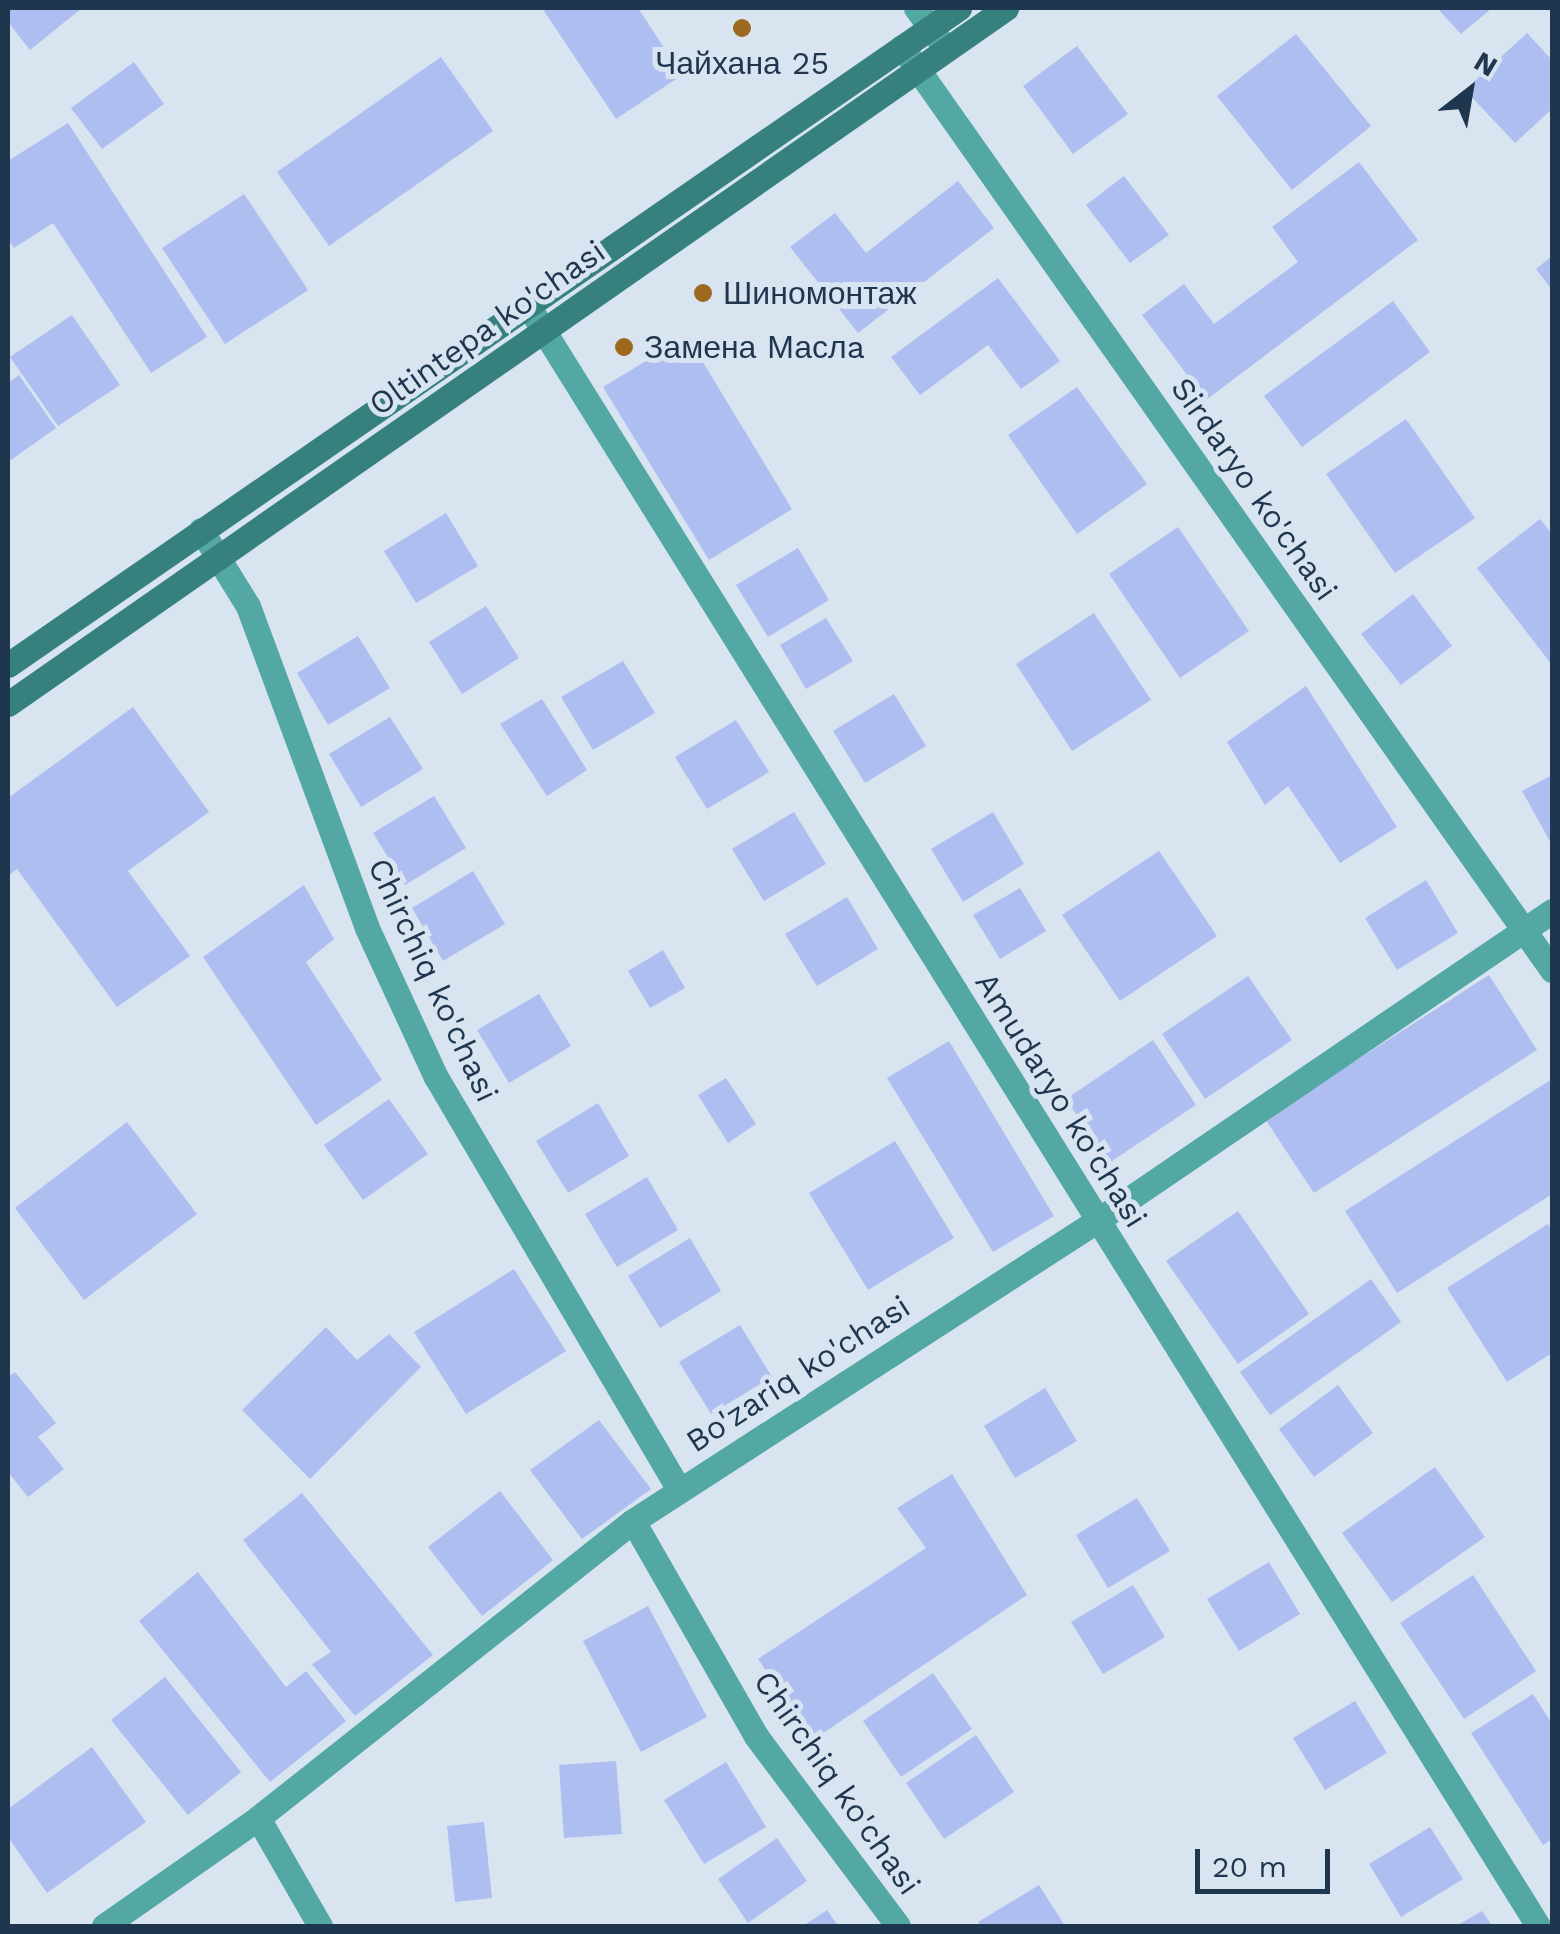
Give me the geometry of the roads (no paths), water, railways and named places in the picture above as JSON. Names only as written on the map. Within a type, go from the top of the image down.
[{"type":"main road","name":"Oltintepa ko'chasi","points":[[8,704],[218,555],[902,47],[923,17],[958,8]]},
{"type":"main road","name":"Oltintepa ko'chasi","points":[[8,666],[201,530],[536,318],[1006,8]]},
{"type":"street","points":[[923,17],[946,49]]},
{"type":"street","name":"Sirdaryo ko'chasi","points":[[902,47],[1552,970]]},
{"type":"street","name":"Amudaryo ko'chasi","points":[[536,318],[1538,1926]]},
{"type":"street","name":"Chirchiq ko'chasi","points":[[201,530],[248,606],[367,928],[436,1077],[679,1489]]},
{"type":"street","name":"Bo'zariq ko'chasi","points":[[104,1926],[258,1818],[633,1521],[1098,1220],[1552,911]]},
{"type":"street","name":"Chirchiq ko'chasi","points":[[633,1521],[756,1736],[898,1926]]},
{"type":"street","points":[[258,1818],[320,1926]]},
{"type":"place","name":"Чайхана 25","points":[[742,28]]},
{"type":"place","name":"Шиномонтаж","points":[[703,293]]},
{"type":"place","name":"Замена Маслa","points":[[624,347]]}]
